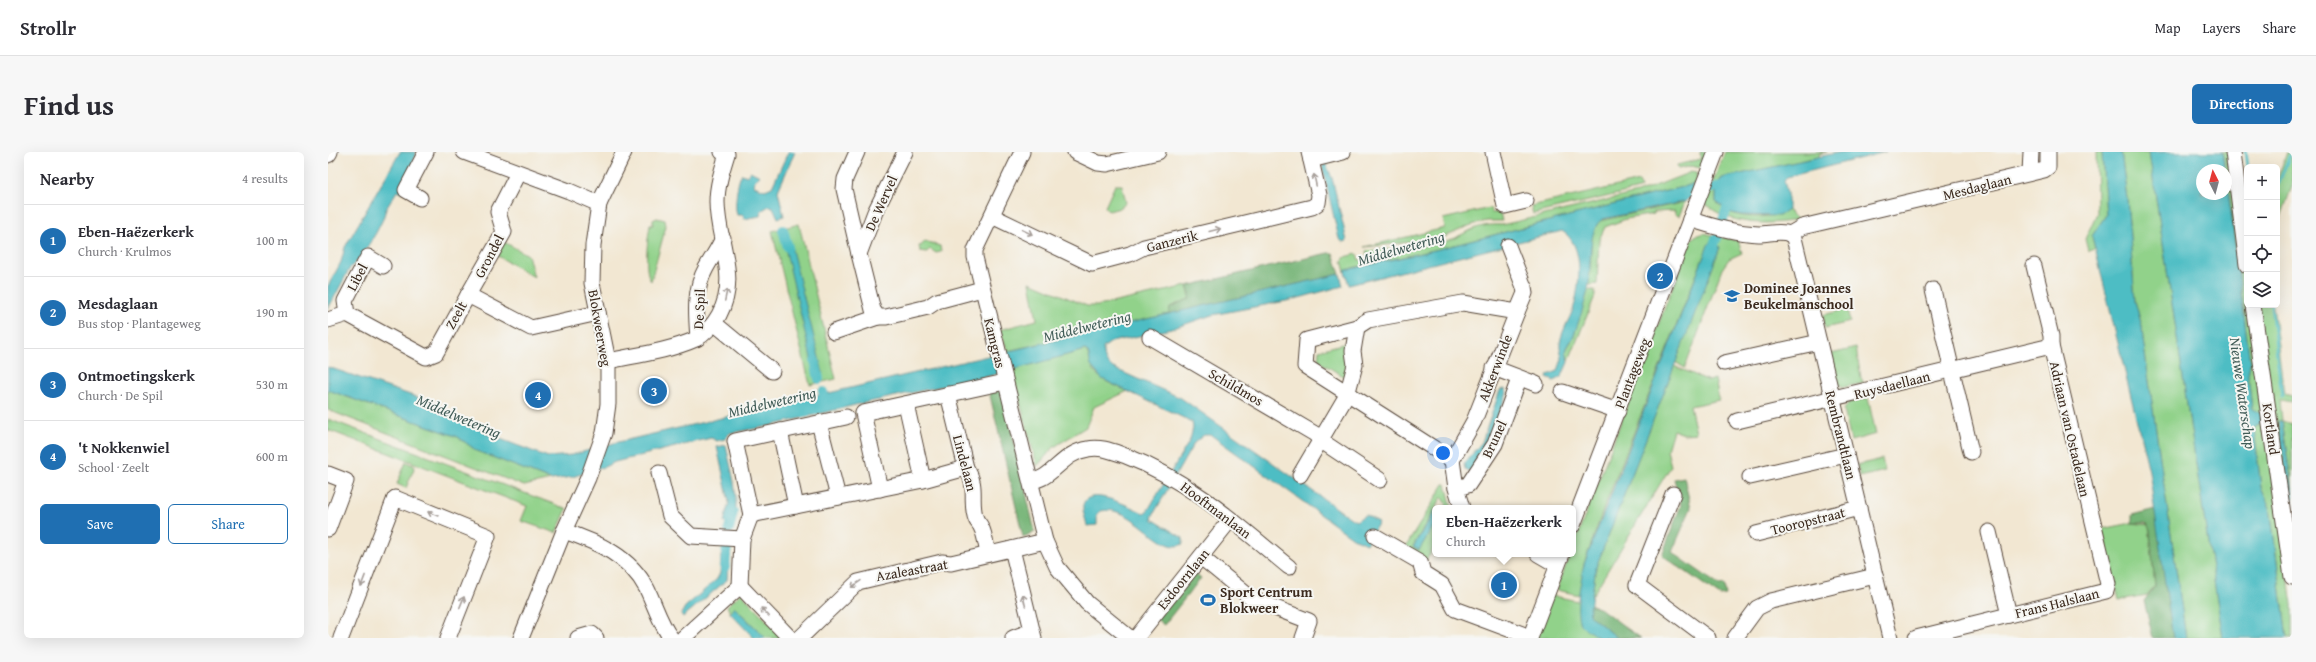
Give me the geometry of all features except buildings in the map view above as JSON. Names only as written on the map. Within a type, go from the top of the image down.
[{"type":"street","points":[[420,198],[406,190],[426,152]]},
{"type":"street","points":[[464,152],[569,191],[599,204]]},
{"type":"street","name":"Blokweerweg","points":[[521,638],[564,531],[588,478],[600,445],[608,404],[608,361],[592,283],[592,245],[599,204],[624,152]]},
{"type":"street","name":"De Spil","points":[[608,361],[680,345],[698,338],[714,323],[727,294],[729,279],[717,202],[719,183],[727,154],[722,152]]},
{"type":"street","name":"De Wervel","points":[[857,152],[844,179],[844,189],[858,254],[873,310],[878,317]]},
{"type":"street","name":"De Wervel","points":[[858,254],[875,212],[905,152]]},
{"type":"street","name":"Kamgras","points":[[1022,152],[975,250],[982,290],[1044,541],[1057,568],[1087,602],[1130,638]]},
{"type":"street","points":[[1075,152],[1098,163],[1107,164],[1158,152]]},
{"type":"street","points":[[1310,156],[1343,152]]},
{"type":"street","points":[[1492,152],[1505,206],[1526,201]]},
{"type":"street","points":[[1690,219],[1716,152]]},
{"type":"street","name":"Mesdaglaan","points":[[2030,173],[2031,152]]},
{"type":"street","name":"Mesdaglaan","points":[[1690,219],[1716,228],[1741,232],[1761,234],[1784,232],[1790,234],[1802,227],[2044,170],[2048,167],[2048,152]]},
{"type":"street","points":[[2233,152],[2244,241]]},
{"type":"street","name":"Ganzerik","points":[[992,216],[1092,264],[1130,254],[1144,247],[1312,207],[1318,203],[1319,196],[1310,156]]},
{"type":"street","name":"Grondel","points":[[468,295],[504,232],[498,212],[518,173]]},
{"type":"street","name":"Plantageweg","points":[[1576,517],[1618,411],[1690,219]]},
{"type":"street","name":"Rembrandtlaan","points":[[1790,234],[1794,238],[1890,638]]},
{"type":"street","name":"De Spil","points":[[698,338],[696,317],[699,288],[706,268],[718,250],[723,238]]},
{"type":"street","name":"Akkerwinde","points":[[1452,460],[1474,421],[1525,293],[1508,246]]},
{"type":"street","name":"Libel","points":[[347,314],[344,301],[368,257],[383,266]]},
{"type":"street","name":"Adriaan van Ostadelaan","points":[[2034,266],[2051,336],[2051,346],[2108,584],[2106,591]]},
{"type":"street","points":[[834,332],[878,317],[886,317],[928,307],[937,301],[982,290]]},
{"type":"street","points":[[1933,290],[1971,452]]},
{"type":"street","name":"Zeelt","points":[[347,314],[426,357],[436,353],[468,295],[531,328],[598,313]]},
{"type":"street","points":[[1461,505],[1456,488],[1452,460],[1348,395],[1305,366],[1307,340],[1357,327],[1368,320],[1463,303],[1517,312]]},
{"type":"street","name":"Kortland","points":[[2253,308],[2292,577]]},
{"type":"street","points":[[328,320],[347,314]]},
{"type":"street","name":"De Spil","points":[[714,323],[772,371]]},
{"type":"street","points":[[1300,475],[1348,395],[1355,365],[1353,351],[1357,327]]},
{"type":"street","name":"Schildmos","points":[[1150,337],[1248,393],[1315,434],[1320,440],[1380,480]]},
{"type":"street","points":[[1724,363],[1819,342]]},
{"type":"street","name":"Ruysdaellaan","points":[[1737,421],[1833,400],[2051,346]]},
{"type":"street","points":[[1494,368],[1519,379],[1536,384]]},
{"type":"street","points":[[880,489],[863,413],[948,394],[1004,378]]},
{"type":"street","name":"Brunel","points":[[1456,488],[1468,485],[1495,444],[1519,379]]},
{"type":"street","points":[[1563,392],[1618,411]]},
{"type":"street","name":"Lindelaan","points":[[948,394],[966,468],[970,474],[975,494],[973,502],[976,520],[982,527],[988,554]]},
{"type":"street","points":[[906,404],[923,480]]},
{"type":"street","points":[[683,638],[740,586],[742,539],[751,515],[735,441],[846,417]]},
{"type":"street","points":[[818,423],[838,497]]},
{"type":"street","points":[[780,431],[796,506]]},
{"type":"street","name":"Hooftmanlaan","points":[[1030,482],[1044,477],[1068,456],[1088,448],[1106,449],[1170,476],[1193,490],[1289,567]]},
{"type":"street","points":[[1750,477],[1846,455]]},
{"type":"street","points":[[751,515],[923,480],[966,468]]},
{"type":"street","points":[[659,473],[670,516],[691,536],[742,539]]},
{"type":"street","points":[[328,474],[346,481],[328,529]]},
{"type":"street","points":[[1673,494],[1636,585],[1708,638]]},
{"type":"street","points":[[341,638],[395,498],[488,536],[448,638]]},
{"type":"street","name":"Tooropstraat","points":[[1756,534],[1859,508]]},
{"type":"street","name":"Esdoornlaan","points":[[1136,638],[1230,520]]},
{"type":"street","points":[[564,531],[604,547],[617,554],[636,572],[646,588],[671,638]]},
{"type":"street","name":"Frans Halslaan","points":[[1989,532],[2008,615]]},
{"type":"street","points":[[1375,536],[1420,562],[1423,573],[1442,585],[1455,609],[1530,638],[1560,560],[1549,557]]},
{"type":"street","name":"Azaleastraat","points":[[800,638],[858,582],[1044,541]]},
{"type":"street","points":[[1012,549],[1032,635],[1013,638]]},
{"type":"street","points":[[1201,557],[1252,599],[1309,620],[1302,638]]},
{"type":"street","points":[[1735,638],[1757,608],[1772,601],[1876,576]]},
{"type":"street","points":[[740,586],[790,638]]},
{"type":"street","name":"Frans Halslaan","points":[[1925,637],[2106,591]]},
{"type":"street","points":[[578,638],[592,634],[596,638]]},
{"type":"green space","points":[[1700,152],[1707,152],[1701,168],[1691,166],[1678,169],[1677,165],[1701,159]]},
{"type":"green space","points":[[1725,152],[1827,152],[1819,154],[1820,157],[1722,178],[1717,186],[1716,202],[1728,211],[1738,215],[1761,217],[1776,215],[1788,210],[1798,220],[1761,223],[1737,220],[1725,216],[1714,211],[1704,203]]},
{"type":"green space","points":[[2096,152],[2102,152],[2106,215],[2092,236],[2095,249],[2088,251],[2085,239],[2097,213]]},
{"type":"green space","points":[[2121,152],[2149,152],[2223,638],[2186,638],[2142,327],[2135,301],[2127,199]]},
{"type":"green space","points":[[2222,152],[2228,152],[2229,164],[2225,164]]},
{"type":"green space","points":[[2287,152],[2292,152],[2292,186],[2280,220],[2280,200],[2280,172]]},
{"type":"green space","points":[[1691,172],[1697,173],[1696,176],[1698,177],[1694,184],[1439,249],[1352,268],[1345,272],[1342,261],[1345,257],[1357,254],[1359,260],[1368,259],[1366,251],[1429,245],[1447,241],[1482,226],[1502,225],[1637,193]]},
{"type":"green space","points":[[1639,181],[1641,188],[1635,190],[1533,214],[1531,206]]},
{"type":"green space","points":[[2232,184],[2244,281],[2244,308],[2247,308],[2263,411],[2261,413],[2252,410],[2248,375],[2250,363],[2230,200],[2232,200]]},
{"type":"green space","points":[[1115,185],[1122,185],[1126,203],[1120,208],[1109,211],[1105,207]]},
{"type":"green space","points":[[1685,202],[1679,216],[1675,214],[1675,211],[1654,212],[1654,214],[1626,219],[1605,227],[1599,240],[1597,284],[1589,285],[1592,234],[1599,221]]},
{"type":"green space","points":[[1490,208],[1492,213],[1500,212],[1502,221],[1487,221],[1471,225],[1440,239],[1364,247],[1445,228],[1443,219]]},
{"type":"green space","points":[[657,218],[665,220],[666,226],[651,281],[647,270],[647,246],[650,225],[653,225],[653,220]]},
{"type":"green space","points":[[799,224],[836,379],[810,385],[772,231]]},
{"type":"green space","points":[[1704,233],[1738,241],[1742,253],[1729,259],[1722,269],[1685,368],[1675,362],[1720,247],[1709,243],[1604,508],[1584,564],[1579,595],[1557,590],[1569,557],[1576,557],[1576,539],[1690,242],[1695,236]]},
{"type":"green space","points":[[502,241],[528,255],[534,277],[496,255]]},
{"type":"green space","points":[[925,241],[940,246],[941,252],[936,253],[930,249],[927,252],[920,251],[919,246]]},
{"type":"green space","points":[[1333,253],[1340,274],[1169,314],[1170,307],[1189,299],[1190,293],[1187,286]]},
{"type":"green space","points":[[1030,282],[1087,306],[1098,306],[1187,286],[1190,297],[1189,299],[1170,307],[1169,314],[1008,351],[999,330],[1037,320]]},
{"type":"green space","points":[[1588,290],[1595,290],[1595,296],[1569,360],[1566,353],[1567,348],[1573,338]]},
{"type":"green space","points":[[2256,308],[2273,308],[2284,394],[2292,396],[2292,402],[2280,400],[2282,421],[2278,421],[2292,511],[2292,526]]},
{"type":"green space","points":[[1847,309],[1850,322],[1825,328],[1823,315]]},
{"type":"green space","points":[[1351,342],[1345,377],[1318,361],[1319,350]]},
{"type":"green space","points":[[1856,348],[1861,378],[1864,383],[1844,387],[1838,384],[1831,354]]},
{"type":"green space","points":[[1085,350],[1088,354],[1092,367],[1098,376],[1107,382],[1128,391],[1094,407],[1086,427],[1054,447],[1037,466],[1011,369]]},
{"type":"green space","points":[[1674,366],[1709,381],[1715,379],[1719,400],[1690,406],[1696,433],[1684,434],[1673,430],[1667,450],[1671,466],[1591,598],[1596,567]]},
{"type":"green space","points":[[1001,385],[1035,532],[1023,537],[988,387]]},
{"type":"green space","points":[[328,390],[458,437],[477,451],[551,480],[524,486],[328,410]]},
{"type":"green space","points":[[1868,398],[1876,434],[1851,441],[1844,410],[1848,403]]},
{"type":"green space","points":[[328,419],[567,509],[556,533],[521,521],[527,506],[328,430]]},
{"type":"green space","points":[[2282,421],[2292,424],[2292,489]]},
{"type":"green space","points":[[2263,422],[2269,448],[2292,605],[2292,638],[2287,638],[2270,508],[2261,488],[2254,428]]},
{"type":"green space","points":[[1882,459],[1885,471],[1860,477],[1857,465]]},
{"type":"green space","points":[[406,462],[415,466],[406,488],[397,484]]},
{"type":"green space","points":[[1684,477],[1691,508],[1672,552],[1720,586],[1724,585],[1726,595],[1720,596],[1662,555],[1681,505],[1674,479]]},
{"type":"green space","points":[[1444,484],[1446,484],[1451,505],[1446,505],[1442,497],[1437,505],[1432,505],[1432,514],[1413,546],[1419,550],[1432,529],[1432,551],[1426,561],[1405,548]]},
{"type":"green space","points":[[2155,509],[2173,638],[2153,638],[2144,601],[2155,586],[2150,531],[2147,523],[2132,523],[2132,515]]},
{"type":"green space","points":[[2132,523],[2149,525],[2155,586],[2147,595],[2119,600],[2102,529]]},
{"type":"green space","points":[[1192,571],[1201,578],[1164,625],[1155,618]]},
{"type":"green space","points":[[741,593],[783,638],[766,638],[735,608],[730,613],[727,606]]},
{"type":"green space","points":[[1550,595],[1591,604],[1641,638],[1533,638]]},
{"type":"green space","points":[[1589,605],[1601,609],[1640,638],[1618,638],[1589,615]]},
{"type":"water","points":[[400,152],[415,152],[416,155],[401,193],[397,191],[386,209],[376,233],[362,256],[350,268],[328,309],[328,286],[341,262],[345,247]]},
{"type":"water","points":[[788,152],[795,152],[778,191],[784,216],[778,218],[773,207],[769,206],[761,211],[760,216],[744,219],[743,215],[737,215],[736,194],[742,174],[747,176],[750,171],[760,176],[755,180],[754,186],[765,190],[772,187]]},
{"type":"water","points":[[1841,152],[1886,152],[1787,177],[1784,180],[1788,199],[1788,210],[1779,216],[1741,215],[1732,213],[1716,202],[1716,188],[1722,178]]},
{"type":"water","points":[[2102,152],[2121,152],[2127,199],[2135,301],[2142,327],[2186,638],[2173,638],[2149,471],[2092,236],[2106,215]]},
{"type":"water","name":"Nieuwe Waterschap","points":[[2149,152],[2222,152],[2224,164],[2196,164],[2196,200],[2229,200],[2250,363],[2248,375],[2252,409],[2261,413],[2263,422],[2254,428],[2261,488],[2270,508],[2287,638],[2223,638]]},
{"type":"water","points":[[1326,164],[1332,178],[1347,241],[1343,242],[1339,239],[1322,166]]},
{"type":"water","points":[[1694,184],[1687,201],[1603,219],[1598,224],[1594,231],[1592,240],[1588,290],[1575,331],[1566,351],[1569,360],[1562,376],[1554,381],[1547,378],[1548,375],[1558,371],[1562,359],[1560,343],[1575,303],[1579,274],[1579,264],[1574,245],[1569,237],[1562,231],[1349,285],[1345,272],[1346,270],[1439,249]]},
{"type":"water","points":[[788,234],[823,373],[815,375],[782,235]]},
{"type":"water","points":[[1709,243],[1720,247],[1596,567],[1589,615],[1618,638],[1599,638],[1580,625],[1578,617],[1578,602],[1584,564]]},
{"type":"water","points":[[1340,274],[1343,286],[1291,300],[1212,315],[1171,329],[1111,342],[1103,348],[1105,359],[1113,368],[1181,398],[1352,519],[1356,521],[1365,515],[1379,522],[1366,544],[1353,538],[1211,435],[1204,435],[1194,443],[1153,515],[1152,519],[1183,538],[1183,544],[1175,546],[1166,543],[1135,521],[1112,511],[1100,511],[1097,515],[1097,525],[1087,526],[1083,505],[1087,499],[1093,497],[1111,499],[1144,513],[1148,510],[1190,440],[1193,428],[1192,422],[1102,379],[1091,366],[1088,352],[1085,350],[994,375],[855,405],[770,426],[730,433],[725,439],[717,441],[711,438],[615,462],[572,477],[551,480],[477,451],[458,437],[328,390],[328,367],[431,402],[453,417],[466,419],[487,434],[548,457],[572,455],[614,443]]},
{"type":"water","points":[[1505,389],[1507,393],[1487,446],[1471,472],[1465,470],[1464,464],[1482,442],[1500,390]]},
{"type":"water","points":[[2278,421],[2282,421],[2292,489],[2292,511]]},
{"type":"water","points":[[726,445],[735,486],[736,498],[734,518],[729,525],[724,522],[729,502],[717,447]]},
{"type":"water","points":[[1432,515],[1432,529],[1419,550],[1413,547]]},
{"type":"water","points":[[724,552],[729,555],[727,580],[683,617],[681,614],[685,607],[717,579],[720,573],[721,555]]},
{"type":"water","points":[[734,607],[766,638],[754,638],[730,613]]},
{"type":"waterway","points":[[2245,152],[2247,164]]},
{"type":"waterway","points":[[2280,180],[2291,152]]},
{"type":"waterway","name":"Middelwetering","points":[[1679,196],[1729,184]]},
{"type":"waterway","points":[[1723,220],[1731,197]]},
{"type":"waterway","points":[[783,230],[788,247]]},
{"type":"waterway","points":[[1710,256],[1717,237]]},
{"type":"waterway","points":[[2271,308],[2282,396]]},
{"type":"waterway","points":[[815,361],[819,379]]},
{"type":"waterway","points":[[823,392],[826,405]]},
{"type":"waterway","points":[[729,529],[733,512]]},
{"type":"waterway","points":[[725,567],[727,546]]},
{"type":"place","name":"Mesdaglaan","points":[[1660,276]]},
{"type":"place","name":"Dominee Joannes Beukelmanschool","points":[[1732,296]]},
{"type":"place","name":"Ontmoetingskerk","points":[[654,391]]},
{"type":"place","name":"'t Nokkenwiel","points":[[538,395]]},
{"type":"place","name":"Eben-Haëzerkerk","points":[[1504,585]]},
{"type":"place","name":"Sport Centrum Blokweer","points":[[1208,600]]}]
